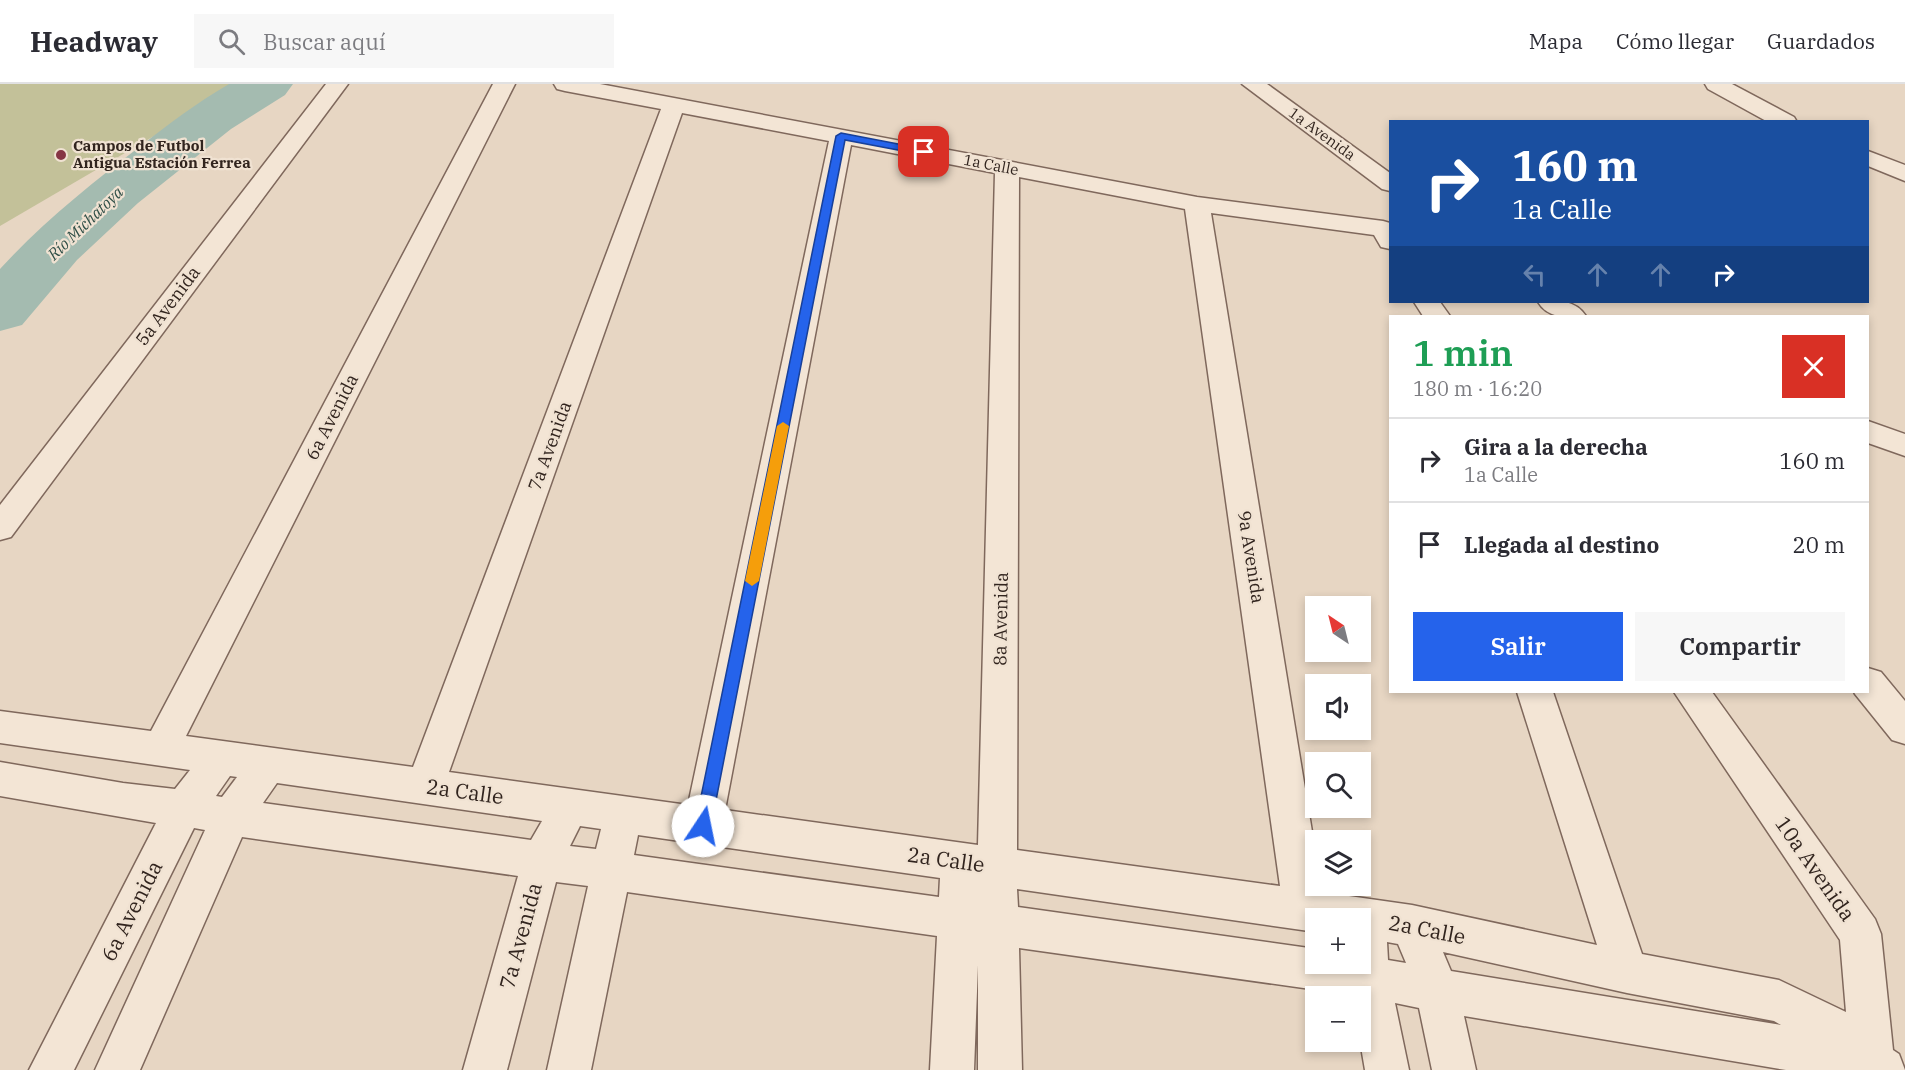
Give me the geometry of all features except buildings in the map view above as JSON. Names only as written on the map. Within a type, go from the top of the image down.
[{"type":"street","name":"5a Avenida","points":[[0,528],[337,84]]},
{"type":"street","name":"6a Avenida","points":[[160,750],[504,84]]},
{"type":"street","name":"1a Calle","points":[[565,84],[1197,204],[1387,235]]},
{"type":"street","name":"1a Avenida","points":[[1253,84],[1389,183]]},
{"type":"street","points":[[1726,86],[1783,120]]},
{"type":"street","name":"7a Avenida","points":[[425,787],[674,105]]},
{"type":"street","points":[[703,826],[841,136]]},
{"type":"street","points":[[1869,158],[1905,174]]},
{"type":"street","name":"8a Avenida","points":[[1000,1070],[979,922],[979,864],[1007,168]]},
{"type":"street","name":"9a Avenida","points":[[1197,204],[1304,910]]},
{"type":"street","points":[[1552,303],[1570,315]]},
{"type":"street","points":[[1869,432],[1905,445]]},
{"type":"street","points":[[1869,684],[1905,728]]},
{"type":"street","points":[[1535,693],[1627,972]]},
{"type":"street","name":"10a Avenida","points":[[1693,693],[1860,934],[1877,1067]]},
{"type":"street","name":"2a Calle","points":[[0,727],[1304,910]]},
{"type":"street","name":"6a Avenida","points":[[51,1070],[184,808],[222,758]]},
{"type":"street","points":[[117,1070],[231,817],[268,765]]},
{"type":"street","points":[[0,779],[231,817],[1369,977],[1771,1044],[1821,1063]]},
{"type":"street","name":"7a Avenida","points":[[485,1070],[542,860],[570,807]]},
{"type":"street","points":[[569,1070],[623,815]]},
{"type":"street","name":"2a Calle","points":[[1371,919],[1412,925],[1627,972],[1779,1001],[1834,1029],[1877,1067]]},
{"type":"street","name":"8a Avenida","points":[[952,1070],[979,922]]},
{"type":"street","points":[[1412,925],[1437,990],[1454,1070]]},
{"type":"street","points":[[1369,974],[1387,1070]]},
{"type":"shaded area","name":"Campos de Futbol Antigua Estación Ferrea","points":[[0,84],[243,84],[0,226]]},
{"type":"waterway","name":"Río Michatoya","points":[[0,310],[55,247],[97,209],[200,127],[226,108],[267,84]]},
{"type":"slow traffic","points":[[752,581],[783,426]]},
{"type":"place","name":"Campos de Futbol Antigua Estación Ferrea","points":[[61,155]]},
{"type":"route","points":[[703,826],[841,136],[924,152]]}]
